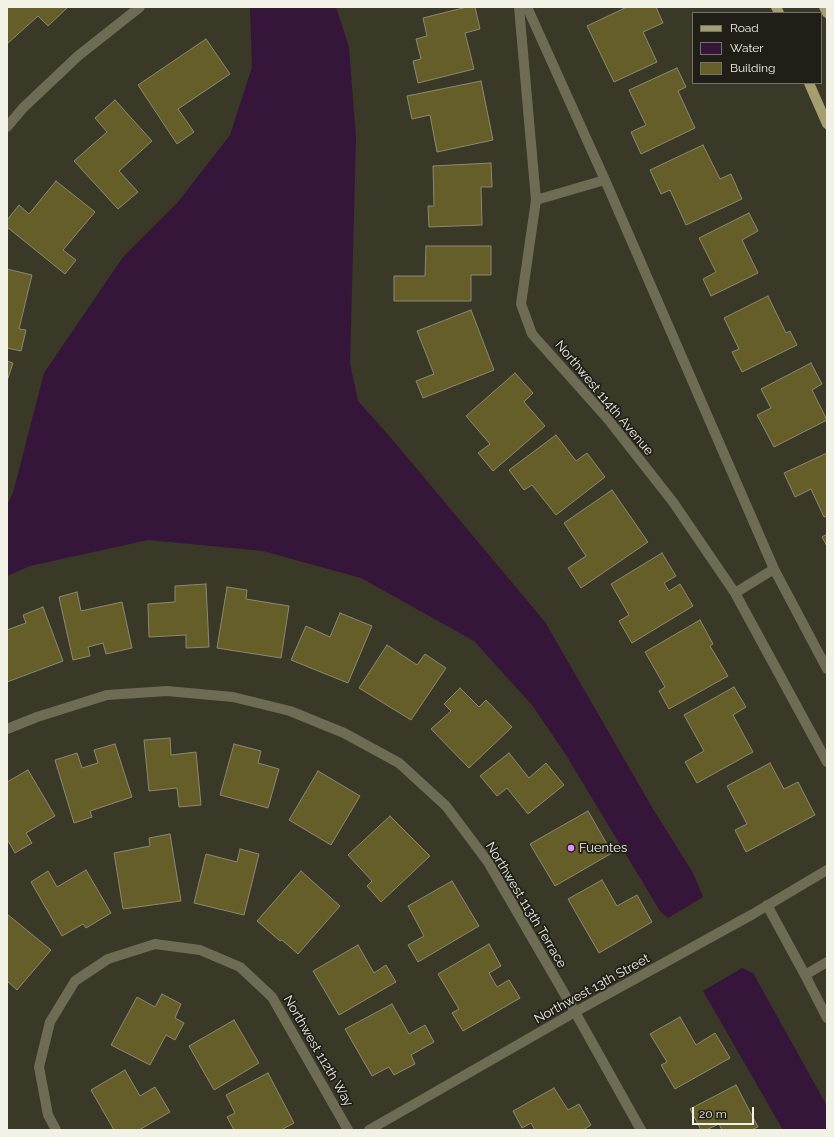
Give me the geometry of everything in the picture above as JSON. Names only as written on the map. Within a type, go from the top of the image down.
[{"type":"main road","points":[[824,7],[827,13]]},
{"type":"main road","points":[[809,84],[827,124]]},
{"type":"street","points":[[7,127],[22,108],[78,56],[139,7]]},
{"type":"street","name":"Northwest 114th Avenue","points":[[519,7],[536,200],[521,304],[532,334],[607,418],[673,502],[735,593],[827,762]]},
{"type":"street","points":[[527,7],[605,180],[774,569],[827,669]]},
{"type":"street","points":[[536,200],[605,180]]},
{"type":"street","points":[[735,593],[774,569]]},
{"type":"street","name":"Northwest 113th Terrace","points":[[7,729],[37,717],[107,695],[167,692],[233,697],[290,711],[344,733],[399,763],[446,806],[488,862],[641,1130]]},
{"type":"street","name":"Northwest 13th Street","points":[[369,1130],[827,870]]},
{"type":"street","points":[[767,905],[827,1018]]},
{"type":"street","name":"Northwest 112th Way","points":[[56,1130],[48,1115],[39,1067],[50,1022],[75,981],[108,959],[155,944],[200,950],[240,967],[272,997],[348,1130]]},
{"type":"street","points":[[805,975],[827,962]]},
{"type":"water","points":[[250,7],[336,7],[349,47],[356,138],[350,363],[358,401],[391,438],[545,622],[653,809],[693,873],[703,897],[668,918],[660,911],[566,755],[532,705],[474,641],[361,578],[263,551],[148,540],[30,566],[7,576],[7,505],[13,493],[44,373],[123,257],[178,202],[230,135],[252,67]]},
{"type":"water","points":[[742,968],[753,973],[827,1106],[827,1130],[783,1130],[703,991]]},
{"type":"building","points":[[7,7],[68,7],[48,26],[38,16],[8,43]]},
{"type":"building","points":[[467,7],[475,7],[480,29],[465,33],[474,69],[418,83],[413,61],[421,59],[416,39],[427,36],[423,18]]},
{"type":"building","points":[[627,7],[656,7],[663,23],[643,32],[657,62],[614,82],[587,26]]},
{"type":"building","points":[[206,39],[230,74],[178,109],[194,132],[177,144],[138,85]]},
{"type":"building","points":[[677,68],[686,87],[678,91],[695,128],[641,154],[631,132],[646,125],[629,90]]},
{"type":"building","points":[[481,81],[493,140],[437,152],[430,115],[412,119],[407,96]]},
{"type":"building","points":[[115,100],[152,141],[119,171],[138,192],[118,209],[74,161],[107,132],[95,118]]},
{"type":"building","points":[[703,145],[720,179],[731,174],[742,199],[686,225],[670,190],[661,194],[650,170]]},
{"type":"building","points":[[491,163],[492,187],[481,187],[482,225],[429,227],[428,206],[434,206],[433,166]]},
{"type":"building","points":[[56,181],[95,212],[63,250],[76,260],[65,274],[7,227],[7,220],[19,205],[29,214]]},
{"type":"building","points":[[749,213],[758,231],[742,240],[758,273],[711,296],[703,279],[716,272],[699,238]]},
{"type":"building","points":[[426,246],[491,246],[491,275],[471,275],[471,301],[394,301],[394,276],[425,276]]},
{"type":"building","points":[[7,269],[32,275],[19,329],[26,330],[21,351],[7,348]]},
{"type":"building","points":[[768,296],[786,333],[790,331],[797,345],[742,372],[732,352],[739,349],[724,318]]},
{"type":"building","points":[[471,310],[494,370],[423,398],[416,381],[434,374],[417,331]]},
{"type":"building","points":[[7,361],[13,363],[7,381]]},
{"type":"building","points":[[811,363],[822,384],[812,390],[827,420],[774,447],[757,415],[771,408],[761,389]]},
{"type":"building","points":[[515,373],[533,393],[524,402],[545,426],[493,471],[478,453],[490,444],[466,416]]},
{"type":"building","points":[[556,435],[576,461],[587,453],[605,477],[556,515],[532,485],[524,490],[509,470]]},
{"type":"building","points":[[827,453],[827,516],[824,517],[811,489],[795,497],[784,473]]},
{"type":"building","points":[[612,490],[648,542],[581,588],[568,568],[586,556],[564,523]]},
{"type":"building","points":[[827,534],[827,546],[822,537]]},
{"type":"building","points":[[662,553],[676,576],[664,583],[669,591],[680,584],[693,606],[632,643],[619,621],[629,615],[611,584]]},
{"type":"building","points":[[206,584],[209,647],[186,648],[186,635],[149,637],[148,604],[175,602],[175,586]]},
{"type":"building","points":[[227,587],[247,590],[246,599],[289,606],[281,658],[217,648]]},
{"type":"building","points":[[77,592],[81,611],[122,602],[132,648],[106,654],[103,643],[88,647],[90,656],[73,660],[59,597]]},
{"type":"building","points":[[43,607],[63,661],[7,682],[7,630],[26,623],[23,615]]},
{"type":"building","points":[[340,613],[372,626],[348,683],[291,660],[306,626],[330,637]]},
{"type":"building","points":[[700,620],[713,644],[710,646],[728,676],[669,709],[659,691],[665,687],[645,652]]},
{"type":"building","points":[[387,645],[417,665],[425,654],[446,668],[411,720],[359,688]]},
{"type":"building","points":[[734,687],[746,707],[733,715],[753,752],[697,783],[685,762],[704,751],[684,715]]},
{"type":"building","points":[[460,688],[479,707],[486,700],[512,727],[469,768],[431,729],[451,711],[444,704]]},
{"type":"building","points":[[170,738],[171,755],[196,752],[201,805],[179,807],[177,788],[149,791],[144,740]]},
{"type":"building","points":[[115,744],[132,797],[90,811],[92,817],[74,823],[55,760],[77,753],[82,768],[98,763],[94,750]]},
{"type":"building","points":[[234,744],[261,751],[258,763],[279,769],[268,808],[220,795]]},
{"type":"building","points":[[509,753],[529,778],[546,763],[564,785],[528,814],[507,788],[497,796],[480,776]]},
{"type":"building","points":[[770,763],[784,789],[798,782],[815,815],[746,852],[735,830],[747,824],[727,786]]},
{"type":"building","points":[[28,770],[55,816],[26,833],[32,843],[15,853],[7,839],[7,782]]},
{"type":"building","points":[[318,771],[360,796],[331,845],[289,820]]},
{"type":"building","name":"Fuentes","points":[[588,811],[612,853],[555,886],[530,844]]},
{"type":"building","points":[[390,816],[430,856],[381,902],[367,886],[372,881],[348,855]]},
{"type":"building","points":[[170,834],[181,901],[123,909],[114,853],[150,846],[149,838]]},
{"type":"building","points":[[240,849],[259,854],[244,915],[194,903],[206,854],[237,862]]},
{"type":"building","points":[[86,870],[111,913],[86,928],[83,924],[62,936],[31,882],[48,871],[57,887]]},
{"type":"building","points":[[301,871],[340,906],[298,954],[257,921]]},
{"type":"building","points":[[602,880],[617,906],[637,895],[652,922],[599,953],[568,899]]},
{"type":"building","points":[[452,881],[479,926],[418,962],[408,945],[424,936],[408,906]]},
{"type":"building","points":[[7,914],[51,950],[17,990],[7,981]]},
{"type":"building","points":[[489,944],[501,966],[489,973],[497,987],[509,980],[520,998],[463,1031],[452,1013],[459,1009],[438,974]]},
{"type":"building","points":[[358,945],[374,973],[386,965],[396,982],[339,1015],[313,971]]},
{"type":"building","points":[[162,994],[181,1004],[175,1018],[184,1023],[175,1040],[166,1035],[150,1065],[111,1045],[137,997],[155,1007]]},
{"type":"building","points":[[392,1004],[409,1034],[425,1025],[434,1042],[411,1055],[415,1064],[394,1075],[389,1067],[372,1076],[345,1029]]},
{"type":"building","points":[[680,1017],[696,1045],[715,1033],[730,1058],[675,1089],[661,1065],[667,1062],[650,1034]]},
{"type":"building","points":[[234,1020],[259,1063],[214,1090],[189,1046]]},
{"type":"building","points":[[125,1070],[140,1096],[155,1087],[170,1112],[139,1130],[114,1130],[91,1090]]},
{"type":"building","points":[[268,1073],[294,1123],[281,1130],[234,1130],[227,1117],[235,1113],[226,1095]]},
{"type":"building","points":[[736,1085],[758,1127],[751,1130],[722,1130],[719,1124],[706,1130],[701,1130],[690,1109]]},
{"type":"building","points":[[554,1088],[568,1110],[579,1104],[591,1125],[583,1130],[535,1130],[531,1123],[522,1128],[513,1111]]},
{"type":"place","name":"Fuentes","points":[[571,848]]}]
